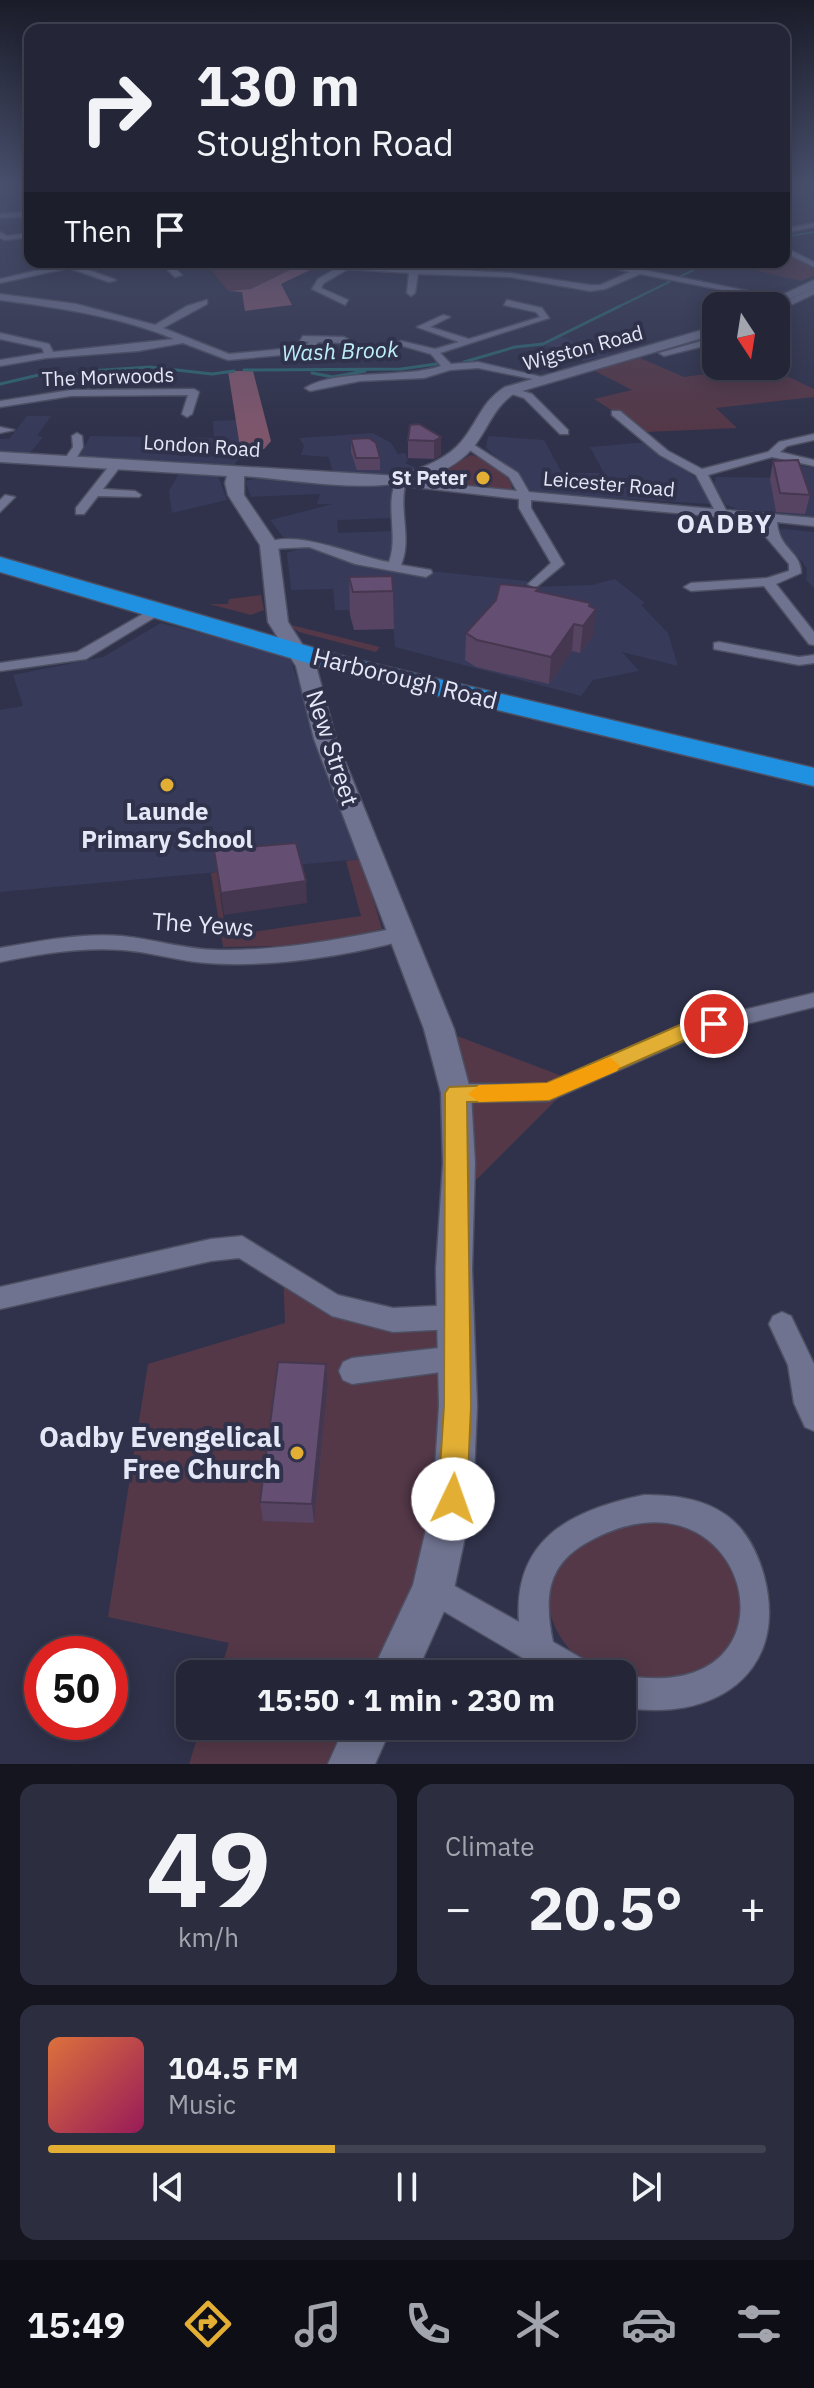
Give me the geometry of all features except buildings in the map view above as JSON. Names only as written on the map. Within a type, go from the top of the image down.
[{"type":"highway","name":"Harborough Road","points":[[0,551],[168,605],[485,699],[814,777]]},
{"type":"highway","points":[[41,562],[168,605]]},
{"type":"highway","name":"Harborough Road","points":[[0,564],[168,605],[291,642],[438,666],[814,762]]},
{"type":"highway","points":[[438,666],[432,672],[436,675],[569,719]]},
{"type":"main road","points":[[790,297],[814,284]]},
{"type":"main road","name":"Wigston Road","points":[[401,481],[436,467],[468,444],[484,409],[510,390],[539,379],[682,346],[702,337]]},
{"type":"main road","name":"London Road","points":[[0,457],[401,481]]},
{"type":"main road","name":"New Street","points":[[237,472],[233,483],[236,495],[269,545],[278,622],[306,666],[325,739],[439,1029],[456,1093],[459,1163],[453,1499],[433,1589],[400,1660]]},
{"type":"main road","points":[[351,1764],[362,1740]]},
{"type":"street","points":[[0,281],[41,268]]},
{"type":"street","points":[[77,268],[112,280]]},
{"type":"street","points":[[170,268],[178,275]]},
{"type":"street","points":[[343,268],[321,281],[316,289],[345,302]]},
{"type":"street","points":[[368,268],[430,268]]},
{"type":"street","points":[[447,268],[596,288],[635,268]]},
{"type":"street","points":[[646,268],[733,292]]},
{"type":"street","points":[[411,293],[414,270]]},
{"type":"street","points":[[790,299],[814,291]]},
{"type":"street","points":[[0,297],[76,307],[156,328],[228,357],[304,350],[312,347],[315,339]]},
{"type":"street","points":[[156,328],[172,321],[184,308],[204,302]]},
{"type":"street","points":[[310,388],[360,378],[424,375],[467,341],[545,318],[539,310],[507,303]]},
{"type":"street","points":[[446,317],[421,327],[467,341]]},
{"type":"street","points":[[0,336],[46,346],[49,353]]},
{"type":"street","points":[[303,339],[344,340]]},
{"type":"street","points":[[0,363],[49,353],[152,346],[183,340]]},
{"type":"street","name":"Wigston Road","points":[[664,353],[702,342]]},
{"type":"street","points":[[401,344],[441,360],[539,379]]},
{"type":"street","points":[[510,390],[528,396],[564,432]]},
{"type":"street","name":"The Morwoods","points":[[0,404],[71,393],[194,392],[187,414]]},
{"type":"street","points":[[616,413],[664,453],[687,469],[701,473],[772,454],[814,463]]},
{"type":"street","points":[[70,460],[78,447],[77,436]]},
{"type":"street","points":[[772,454],[783,444],[814,437]]},
{"type":"street","points":[[468,444],[508,469],[525,495],[525,508],[558,564],[535,584]]},
{"type":"street","points":[[80,511],[117,463]]},
{"type":"street","points":[[701,473],[721,512]]},
{"type":"street","points":[[394,567],[398,556],[396,530],[401,481]]},
{"type":"street","name":"Leicester Road","points":[[401,481],[814,522]]},
{"type":"street","points":[[95,492],[135,495]]},
{"type":"street","points":[[0,508],[9,497]]},
{"type":"street","points":[[691,587],[768,582],[791,577],[797,569],[772,537],[771,518]]},
{"type":"street","points":[[269,545],[310,543],[360,561],[426,573]]},
{"type":"street","points":[[768,582],[814,641]]},
{"type":"street","points":[[0,667],[81,656],[168,605]]},
{"type":"street","points":[[719,646],[799,661],[814,659]]},
{"type":"street","name":"The Yews","points":[[0,955],[61,944],[123,943],[214,957],[268,955],[303,953],[401,934]]},
{"type":"street","points":[[456,1093],[549,1092],[689,1030],[814,1000]]},
{"type":"street","points":[[0,1298],[211,1250],[242,1247],[332,1305],[393,1320],[455,1317]]},
{"type":"street","points":[[782,1324],[801,1364],[807,1403],[814,1418]]},
{"type":"street","points":[[352,1371],[456,1358]]},
{"type":"street","points":[[539,1648],[534,1596],[539,1570],[553,1548],[570,1534],[606,1518],[641,1509],[672,1508],[710,1520],[728,1533],[744,1556],[753,1582],[756,1622],[746,1654],[718,1680],[681,1693],[636,1694]]},
{"type":"street","points":[[433,1589],[557,1660]]},
{"type":"shaded area","points":[[808,265],[814,269],[814,276],[801,281],[746,268]]},
{"type":"shaded area","points":[[210,268],[291,270],[251,289],[228,291]]},
{"type":"shaded area","points":[[285,268],[310,270],[281,284],[292,305],[245,311],[242,292],[228,291],[251,289],[290,270]]},
{"type":"shaded area","points":[[559,336],[609,355],[584,361],[543,344]]},
{"type":"shaded area","points":[[640,358],[684,377],[702,375],[702,380],[790,380],[790,378],[814,389],[814,397],[716,408],[737,428],[646,432],[594,399],[632,390],[593,370]]},
{"type":"shaded area","points":[[228,371],[253,371],[271,441],[264,449],[240,447]]},
{"type":"shaded area","points":[[27,416],[51,416],[37,436],[43,437],[29,454],[0,452],[0,439],[9,439]]},
{"type":"shaded area","points":[[238,420],[240,456],[233,467],[80,456],[90,436],[214,438],[213,421]]},
{"type":"shaded area","points":[[373,433],[391,443],[398,454],[405,453],[408,460],[405,463],[419,469],[378,476],[333,474],[329,457],[301,455],[304,446],[299,438]]},
{"type":"shaded area","points":[[488,436],[544,440],[562,473],[604,473],[590,447],[648,442],[697,479],[711,504],[530,493],[517,474],[486,448]]},
{"type":"shaded area","points":[[471,455],[498,466],[513,490],[430,484],[427,479]]},
{"type":"shaded area","points":[[787,463],[814,468],[814,517],[737,509],[726,505],[714,484],[716,477],[794,478]]},
{"type":"shaded area","points":[[181,470],[217,473],[227,500],[172,513],[169,491]]},
{"type":"shaded area","points":[[262,477],[395,486],[395,518],[337,520],[338,533],[393,531],[392,555],[386,563],[355,558],[321,544],[283,537],[270,520],[333,504],[317,504],[320,494],[251,497],[245,481]]},
{"type":"shaded area","points":[[778,530],[814,532],[814,588],[806,580],[807,569],[803,563],[791,549],[784,548]]},
{"type":"shaded area","points":[[307,546],[366,567],[426,576],[429,571],[527,581],[529,587],[592,585],[615,579],[645,603],[641,605],[668,633],[678,666],[622,652],[639,671],[593,680],[581,696],[395,647],[392,613],[350,615],[349,610],[335,610],[333,589],[291,590],[287,553]]},
{"type":"shaded area","points":[[261,595],[264,610],[251,615],[209,604],[228,604],[229,599]]},
{"type":"shaded area","name":"Launde Primary School","points":[[161,623],[289,656],[361,859],[0,892],[0,710],[23,706],[13,675],[103,657]]},
{"type":"shaded area","points":[[287,624],[380,647],[376,652],[299,632]]},
{"type":"shaded area","points":[[361,859],[382,929],[301,946],[223,947],[211,873],[217,872],[226,936],[361,916],[346,861]]},
{"type":"shaded area","points":[[439,1029],[575,1081],[458,1198]]},
{"type":"shaded area","points":[[283,1271],[332,1305],[455,1317],[453,1499],[391,1660],[224,1660],[229,1643],[108,1617],[148,1364],[285,1323]]},
{"type":"shaded area","points":[[641,1518],[697,1530],[740,1571],[747,1637],[695,1680],[636,1679],[636,1660],[582,1660],[572,1652],[552,1620],[548,1602],[549,1583],[554,1565],[561,1555],[570,1546],[593,1534]]},
{"type":"shaded area","points":[[197,1740],[351,1740],[338,1764],[189,1764]]},
{"type":"waterway","points":[[679,277],[698,268]]},
{"type":"waterway","name":"Wash Brook","points":[[616,308],[673,280]]},
{"type":"waterway","name":"Wash Brook","points":[[464,362],[515,347],[543,344],[620,306]]},
{"type":"waterway","name":"Wash Brook","points":[[244,370],[401,369],[436,364]]},
{"type":"waterway","points":[[0,384],[43,374],[72,376],[89,371],[150,367],[212,374],[234,371]]},
{"type":"waterway","points":[[312,373],[333,377],[365,371]]},
{"type":"slow traffic","points":[[479,1094],[549,1092],[610,1066]]},
{"type":"place","name":"St Peter","points":[[483,478]]},
{"type":"place","name":"Launde Primary School","points":[[167,785]]},
{"type":"place","name":"Oadby Evengelical Free Church","points":[[297,1453]]},
{"type":"district","name":"OADBY","points":[[725,524]]},
{"type":"route","points":[[453,1499],[458,1406],[454,1269],[459,1163],[456,1093],[549,1092],[689,1030],[714,1024]]}]
